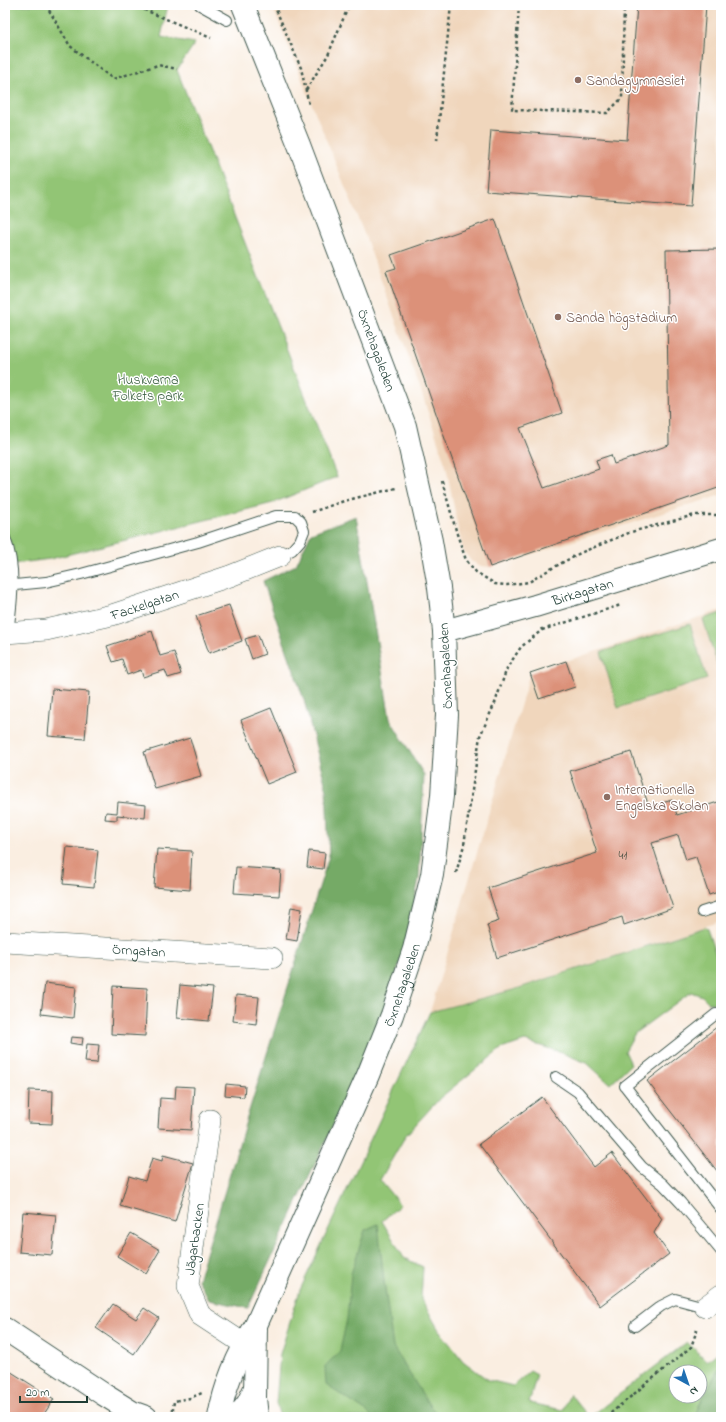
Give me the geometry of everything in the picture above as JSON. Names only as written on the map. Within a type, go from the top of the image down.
[{"type":"street","name":"Öxnehagaleden","points":[[219,1417],[221,1403],[229,1376],[250,1347],[256,1325],[368,1074],[392,1015],[414,949],[432,875],[442,796],[447,715],[444,631],[440,588],[405,426],[299,145],[243,5]]},
{"type":"street","name":"Birkagatan","points":[[444,631],[535,606],[721,549]]},
{"type":"street","name":"Fackelgatan","points":[[6,637],[46,630],[112,615],[230,576],[280,556]]},
{"type":"street","name":"Örngatan","points":[[5,942],[272,958]]},
{"type":"street","name":"Jägarbacken","points":[[210,1120],[188,1286],[200,1315],[250,1347]]},
{"type":"street","points":[[5,1329],[103,1394],[132,1412],[146,1417]]},
{"type":"street","points":[[250,1347],[256,1387],[257,1417]]},
{"type":"street","points":[[237,1417],[248,1403],[256,1387]]},
{"type":"lane","points":[[200,5],[227,20]]},
{"type":"lane","points":[[9,586],[46,582],[82,574],[198,542],[276,516],[295,516],[302,522],[304,531],[300,541],[292,550],[280,556]]},
{"type":"lane","points":[[5,538],[9,548],[9,586],[6,637]]},
{"type":"lane","points":[[702,912],[721,906]]},
{"type":"lane","points":[[721,1015],[716,1014],[624,1086],[721,1209]]},
{"type":"lane","points":[[556,1077],[578,1092],[642,1167],[663,1184],[681,1203],[721,1251]]},
{"type":"lane","points":[[635,1326],[674,1299],[713,1301]]},
{"type":"path","points":[[46,5],[70,46],[113,79],[158,64],[176,70]]},
{"type":"path","points":[[133,5],[211,38]]},
{"type":"path","points":[[306,90],[328,55],[349,5]]},
{"type":"path","points":[[437,140],[451,5]]},
{"type":"path","points":[[519,5],[512,110],[607,113],[622,98],[624,6],[580,5]]},
{"type":"path","points":[[302,522],[309,513],[344,501],[418,483]]},
{"type":"path","points":[[485,579],[495,584],[529,582],[580,553],[631,532],[696,515],[721,515]]},
{"type":"path","points":[[456,875],[464,845],[480,736],[495,703],[507,668],[521,647],[542,630],[529,582]]},
{"type":"path","points":[[606,1417],[692,1347]]},
{"type":"shaded area","name":"Sanda högstadium","points":[[272,5],[721,5],[721,495],[490,567],[481,566],[471,561],[463,550],[446,466],[422,394],[367,241]]},
{"type":"shaded area","name":"Internationella Engelska Skolan","points":[[721,610],[721,921],[513,990],[430,1012],[530,673]]},
{"type":"green space","name":"Huskvarna Folkets park","points":[[5,5],[168,5],[161,37],[195,43],[177,70],[337,477],[273,503],[50,559],[5,565]]},
{"type":"green space","points":[[356,516],[390,719],[424,775],[419,879],[405,947],[383,1015],[359,1070],[248,1308],[209,1300],[198,1280],[329,856],[326,787],[304,700],[263,581],[296,565],[311,533]]},
{"type":"green space","points":[[721,613],[721,673],[720,673],[703,619]]},
{"type":"green space","points":[[690,624],[707,679],[618,708],[601,652]]},
{"type":"green space","points":[[705,927],[721,970],[721,1005],[709,1003],[702,996],[691,992],[635,1033],[625,1051],[631,1064],[610,1084],[587,1063],[557,1051],[525,1041],[501,1049],[441,1097],[406,1135],[380,1180],[400,1205],[382,1221],[404,1258],[423,1267],[421,1299],[439,1330],[463,1361],[488,1380],[513,1386],[530,1371],[537,1375],[529,1403],[563,1410],[570,1394],[589,1417],[280,1417],[276,1403],[280,1354],[300,1290],[430,1012],[513,990]]},
{"type":"green space","points":[[378,1224],[393,1347],[431,1408],[442,1417],[372,1417],[367,1412],[326,1385],[325,1366],[340,1351],[347,1319],[351,1274],[365,1230]]},
{"type":"green space","points":[[687,1342],[707,1361],[721,1350],[721,1417],[590,1417]]},
{"type":"green space","points":[[721,1365],[721,1417],[694,1417],[700,1404],[708,1404],[708,1388]]},
{"type":"building","name":"Sandagymnasiet","points":[[637,5],[706,5],[691,206],[486,191],[491,130],[627,140]]},
{"type":"building","points":[[495,219],[562,413],[520,428],[544,488],[599,469],[596,460],[611,455],[614,464],[669,445],[666,250],[721,249],[721,487],[490,567],[386,271],[396,268],[391,255]]},
{"type":"building","points":[[229,605],[242,641],[209,653],[196,616]]},
{"type":"building","points":[[152,631],[160,656],[174,652],[181,674],[168,678],[165,670],[143,677],[141,670],[127,675],[122,659],[113,662],[107,646]]},
{"type":"building","points":[[258,635],[265,654],[252,659],[245,639]]},
{"type":"building","points":[[566,661],[575,687],[539,699],[530,673]]},
{"type":"building","points":[[52,689],[89,692],[85,739],[48,736]]},
{"type":"building","points":[[271,708],[297,772],[267,784],[241,720]]},
{"type":"building","points":[[190,738],[201,776],[155,789],[144,752]]},
{"type":"building","points":[[631,752],[649,807],[672,800],[677,815],[721,801],[721,891],[709,895],[696,857],[686,860],[678,835],[652,843],[673,908],[624,925],[622,917],[497,958],[487,925],[499,921],[488,888],[597,853],[570,771]]},
{"type":"building","points":[[118,802],[146,805],[145,818],[117,815],[117,820],[105,819],[106,812],[117,813]]},
{"type":"building","points":[[67,847],[98,850],[94,887],[63,884]]},
{"type":"building","points":[[157,849],[192,851],[190,890],[154,887]]},
{"type":"building","points":[[309,851],[325,853],[323,869],[307,867]]},
{"type":"building","points":[[236,867],[281,870],[279,896],[234,893]]},
{"type":"building","points":[[291,907],[302,909],[297,941],[286,939]]},
{"type":"building","points":[[45,983],[76,987],[73,1018],[41,1014]]},
{"type":"building","points":[[180,985],[213,988],[209,1021],[177,1018]]},
{"type":"building","points":[[113,986],[147,988],[145,1036],[111,1034]]},
{"type":"building","points":[[236,995],[259,997],[256,1024],[233,1021]]},
{"type":"building","points":[[718,1026],[721,1030],[721,1176],[647,1081]]},
{"type":"building","points":[[71,1037],[83,1038],[82,1045],[70,1043]]},
{"type":"building","points":[[87,1044],[99,1045],[97,1063],[85,1062]]},
{"type":"building","points":[[226,1084],[245,1086],[244,1097],[225,1095]]},
{"type":"building","points":[[176,1086],[194,1087],[191,1130],[158,1128],[160,1098],[175,1099]]},
{"type":"building","points":[[29,1090],[53,1091],[52,1124],[28,1123]]},
{"type":"building","points":[[542,1097],[594,1167],[612,1153],[662,1219],[654,1233],[669,1254],[600,1306],[479,1144]]},
{"type":"building","points":[[163,1155],[193,1163],[175,1222],[120,1206],[129,1176],[145,1181],[152,1158],[162,1161]]},
{"type":"building","points":[[23,1212],[56,1215],[52,1255],[19,1252]]},
{"type":"building","points":[[131,1233],[160,1250],[146,1274],[117,1256]]},
{"type":"building","points":[[113,1304],[136,1319],[144,1308],[159,1318],[134,1354],[96,1328]]},
{"type":"building","points":[[5,1368],[54,1399],[42,1417],[5,1417]]},
{"type":"place","name":"Sandagymnasiet","points":[[578,80]]},
{"type":"place","name":"Sanda högstadium","points":[[558,317]]},
{"type":"place","name":"Internationella Engelska Skolan","points":[[607,797]]}]
